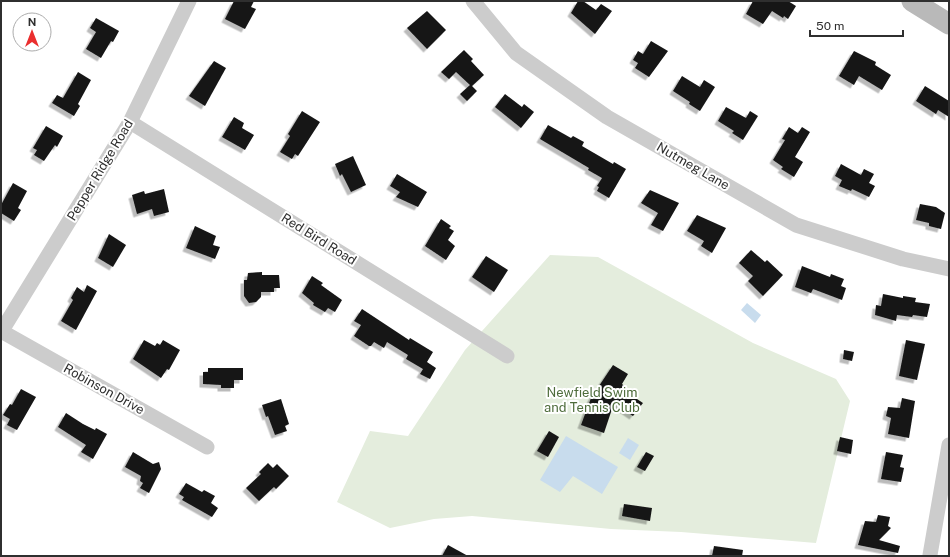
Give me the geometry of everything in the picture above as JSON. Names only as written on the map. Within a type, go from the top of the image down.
[{"type":"street","name":"Pepper Ridge Road","points":[[1,332],[130,122],[189,1]]},
{"type":"street","name":"Nutmeg Lane","points":[[473,1],[516,53],[608,117],[796,225],[903,259],[949,269]]},
{"type":"street","points":[[912,1],[949,24]]},
{"type":"street","name":"Red Bird Road","points":[[130,122],[507,356]]},
{"type":"street","name":"Robinson Drive","points":[[1,332],[207,447]]},
{"type":"street","points":[[930,555],[949,445]]},
{"type":"green space","name":"Newfield Swim and Tennis Club","points":[[550,255],[598,257],[753,343],[836,379],[850,401],[816,543],[681,532],[611,529],[472,516],[434,519],[390,528],[337,502],[370,431],[408,436],[465,350]]},
{"type":"water","points":[[747,303],[761,315],[755,323],[741,310]]},
{"type":"water","points":[[566,436],[618,467],[602,494],[573,476],[560,492],[540,480]]},
{"type":"water","points":[[628,438],[639,445],[630,460],[619,453]]},
{"type":"building","points":[[234,1],[254,1],[251,7],[256,9],[245,29],[225,19]]},
{"type":"building","points":[[578,1],[583,1],[596,10],[601,4],[612,11],[595,34],[571,13]]},
{"type":"building","points":[[753,1],[788,1],[796,6],[788,19],[784,16],[783,18],[772,11],[763,24],[746,14]]},
{"type":"building","points":[[427,11],[446,30],[427,49],[407,28]]},
{"type":"building","points":[[96,18],[119,31],[101,58],[86,49],[96,32],[90,28]]},
{"type":"building","points":[[651,41],[668,51],[649,77],[635,68],[638,63],[633,60],[638,51],[643,54]]},
{"type":"building","points":[[464,50],[473,59],[471,61],[484,75],[472,86],[477,91],[467,101],[460,94],[470,85],[456,72],[449,79],[441,72]]},
{"type":"building","points":[[854,51],[876,62],[875,65],[891,75],[882,90],[859,76],[854,85],[839,76]]},
{"type":"building","points":[[214,61],[226,68],[205,106],[189,96]]},
{"type":"building","points":[[78,72],[91,80],[78,104],[80,106],[74,116],[52,103],[57,95],[63,98]]},
{"type":"building","points":[[682,76],[700,87],[704,80],[715,87],[700,111],[689,104],[690,102],[673,91]]},
{"type":"building","points":[[925,86],[949,101],[949,117],[938,110],[936,114],[916,101]]},
{"type":"building","points":[[505,94],[522,107],[524,104],[534,112],[521,128],[495,107]]},
{"type":"building","points":[[726,107],[746,118],[750,111],[758,116],[743,140],[732,133],[734,131],[718,121]]},
{"type":"building","points":[[302,111],[320,122],[298,156],[295,154],[292,159],[280,152],[290,136],[288,134]]},
{"type":"building","points":[[234,117],[244,123],[242,128],[254,135],[245,150],[222,137]]},
{"type":"building","points":[[548,125],[571,138],[573,136],[584,142],[582,146],[613,164],[614,162],[626,169],[609,198],[597,191],[599,187],[597,186],[602,178],[588,170],[589,168],[540,139]]},
{"type":"building","points":[[46,126],[63,136],[57,147],[55,145],[44,161],[34,155],[37,150],[33,148]]},
{"type":"building","points":[[789,127],[798,133],[802,127],[810,132],[795,157],[803,162],[794,177],[781,169],[783,167],[773,160],[785,140],[782,139]]},
{"type":"building","points":[[353,156],[366,185],[351,192],[342,174],[340,176],[335,164]]},
{"type":"building","points":[[841,164],[861,175],[864,169],[874,174],[869,183],[875,186],[869,197],[852,189],[851,191],[839,186],[842,180],[835,176]]},
{"type":"building","points":[[397,174],[427,192],[418,207],[396,197],[400,192],[390,186]]},
{"type":"building","points":[[13,183],[27,191],[18,208],[21,210],[14,221],[1,213],[1,205]]},
{"type":"building","points":[[164,189],[169,212],[154,216],[152,209],[137,214],[132,195],[144,191],[145,194]]},
{"type":"building","points":[[650,190],[679,203],[663,231],[651,225],[658,213],[641,203]]},
{"type":"building","points":[[920,204],[936,207],[945,213],[941,229],[929,226],[929,223],[916,220]]},
{"type":"building","points":[[697,215],[726,228],[712,253],[701,246],[704,241],[687,231]]},
{"type":"building","points":[[441,219],[451,226],[449,228],[454,231],[448,240],[455,246],[446,260],[425,246]]},
{"type":"building","points":[[195,226],[216,236],[213,245],[220,247],[215,259],[186,248]]},
{"type":"building","points":[[109,234],[126,245],[113,267],[98,258]]},
{"type":"building","points":[[751,250],[765,262],[767,260],[783,275],[763,296],[748,281],[753,276],[739,263]]},
{"type":"building","points":[[486,256],[508,270],[494,292],[472,277]]},
{"type":"building","points":[[802,266],[830,277],[831,274],[844,279],[841,286],[846,288],[842,300],[813,289],[811,293],[795,287]]},
{"type":"building","points":[[262,272],[262,275],[279,275],[280,288],[274,288],[274,292],[261,292],[261,297],[256,302],[249,303],[244,296],[244,280],[247,280],[248,273]]},
{"type":"building","points":[[312,276],[323,283],[321,285],[342,300],[335,312],[328,308],[325,312],[313,305],[314,303],[302,293]]},
{"type":"building","points":[[87,285],[97,291],[76,330],[61,321],[73,300],[71,298],[77,287],[84,292]]},
{"type":"building","points":[[883,294],[903,298],[903,296],[916,298],[915,302],[930,304],[927,317],[897,315],[896,321],[875,315],[876,305],[881,306]]},
{"type":"building","points":[[362,309],[409,340],[410,338],[433,352],[427,362],[436,368],[430,379],[420,374],[423,369],[406,359],[408,355],[387,342],[384,348],[374,342],[371,346],[369,346],[354,336],[361,325],[354,321]]},
{"type":"building","points":[[144,340],[155,346],[157,343],[160,345],[163,340],[180,350],[169,370],[167,369],[161,378],[133,359]]},
{"type":"building","points":[[906,340],[925,344],[917,380],[899,376]]},
{"type":"building","points":[[844,350],[854,352],[852,361],[843,359]]},
{"type":"building","points":[[613,365],[628,374],[622,384],[627,388],[625,391],[643,403],[633,416],[614,403],[604,433],[581,425],[591,398]]},
{"type":"building","points":[[208,368],[243,368],[243,380],[234,380],[234,388],[221,388],[221,385],[203,384],[203,372],[208,372]]},
{"type":"building","points":[[21,389],[36,397],[17,430],[7,425],[10,419],[3,415],[10,404],[12,405]]},
{"type":"building","points":[[902,398],[915,401],[909,438],[888,434],[891,418],[886,416],[888,407],[900,408]]},
{"type":"building","points":[[281,399],[289,424],[285,426],[287,431],[275,435],[262,405]]},
{"type":"building","points":[[66,413],[83,424],[95,430],[96,428],[107,434],[93,459],[81,452],[86,445],[58,427]]},
{"type":"building","points":[[549,431],[559,437],[548,457],[537,451]]},
{"type":"building","points":[[840,437],[853,440],[851,454],[837,451]]},
{"type":"building","points":[[133,452],[153,464],[159,462],[161,469],[149,493],[140,488],[143,483],[140,481],[141,476],[125,467]]},
{"type":"building","points":[[646,452],[654,456],[645,471],[637,467]]},
{"type":"building","points":[[886,452],[903,455],[900,467],[904,468],[901,482],[881,479]]},
{"type":"building","points":[[268,463],[273,468],[277,464],[289,476],[276,489],[274,487],[259,501],[246,488],[261,474],[259,472]]},
{"type":"building","points":[[186,483],[202,492],[204,490],[215,496],[211,503],[218,508],[212,517],[182,500],[184,497],[179,494]]},
{"type":"building","points":[[624,504],[652,508],[650,521],[622,516]]},
{"type":"building","points":[[878,515],[890,517],[888,526],[891,528],[879,540],[900,546],[898,553],[858,545],[865,521],[876,522]]},
{"type":"building","points":[[448,545],[468,556],[442,556]]},
{"type":"building","points":[[714,546],[743,550],[742,556],[712,556]]}]
